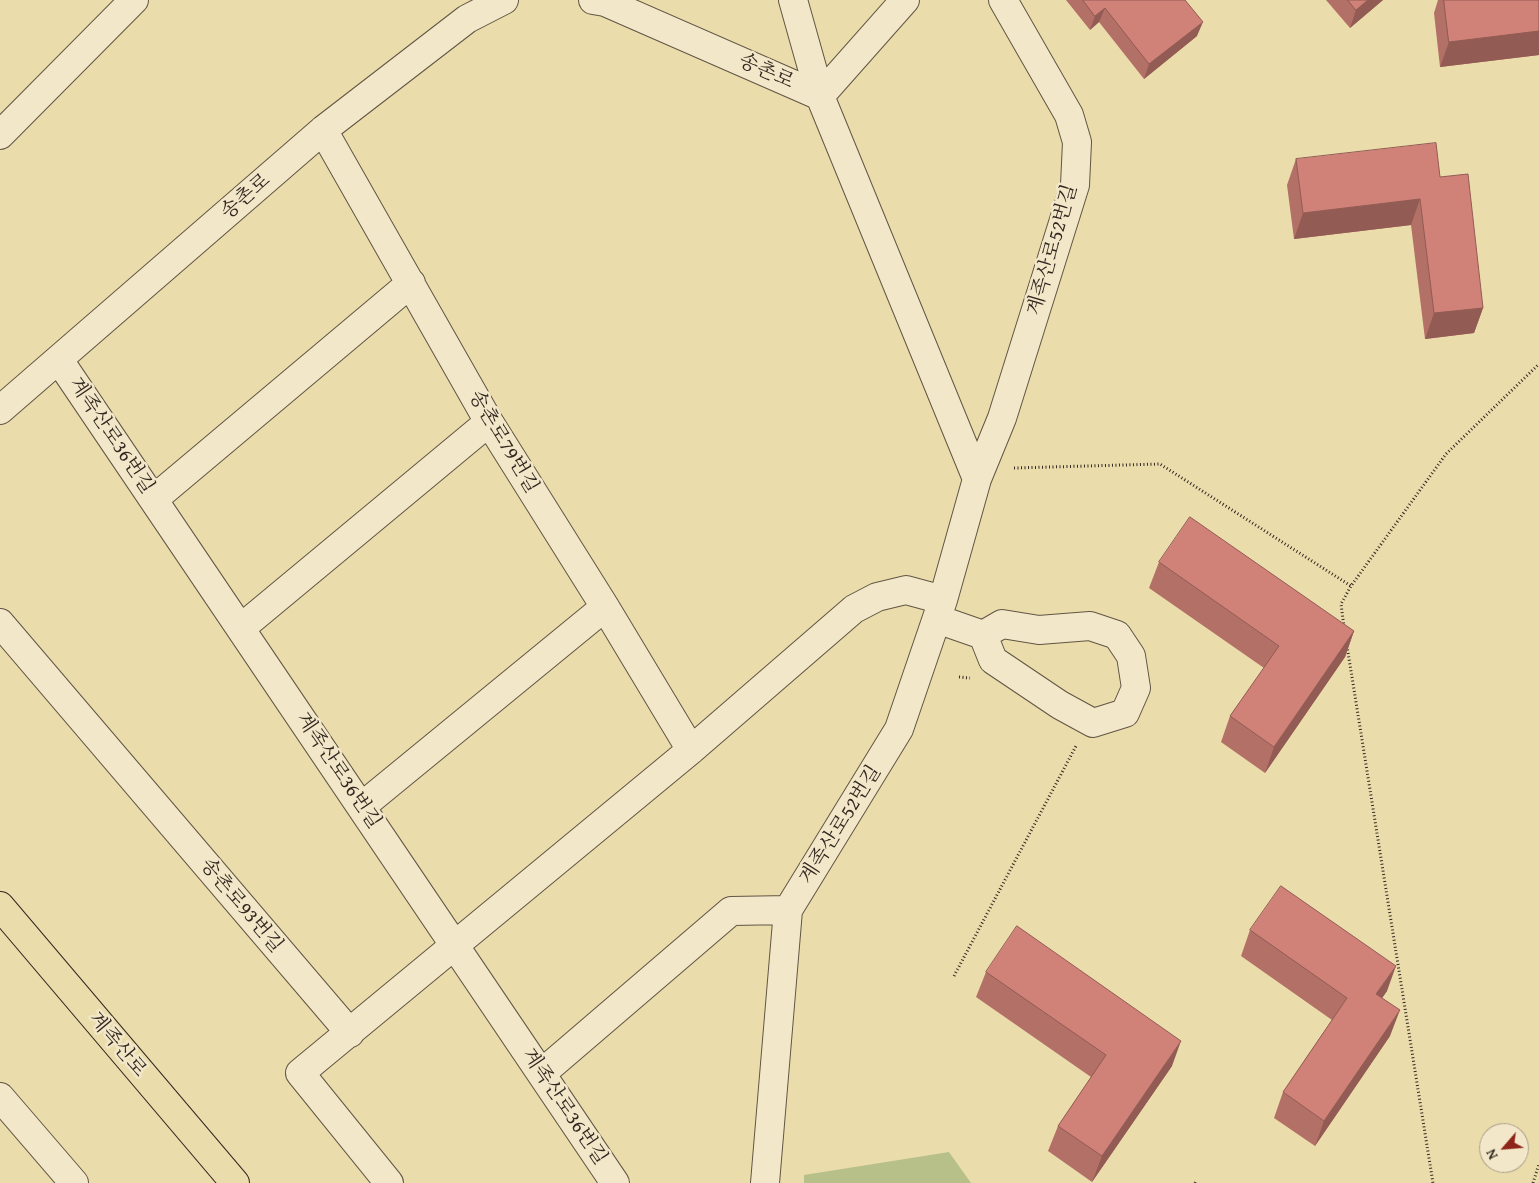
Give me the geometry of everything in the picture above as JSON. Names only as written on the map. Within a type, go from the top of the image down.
[{"type":"main road","name":"계족산로","points":[[0,906],[235,1183]]},
{"type":"street","points":[[0,135],[134,0]]},
{"type":"street","name":"송촌로","points":[[0,410],[60,360],[323,130],[466,19],[504,0]]},
{"type":"street","name":"송촌로","points":[[593,0],[605,2],[820,96],[904,0]]},
{"type":"street","points":[[793,0],[820,96],[977,479]]},
{"type":"street","name":"계족산로52번길","points":[[765,1183],[788,910],[899,729],[940,610],[977,479],[1002,418],[1075,185],[1077,142],[1069,114],[1003,0]]},
{"type":"street","name":"송촌로79번길","points":[[323,130],[489,422],[605,607],[691,750]]},
{"type":"street","points":[[154,499],[411,283]]},
{"type":"street","name":"계족산로36번길","points":[[60,360],[616,1183]]},
{"type":"street","points":[[241,628],[489,422]]},
{"type":"street","points":[[390,1183],[300,1073],[691,750],[854,610],[877,597],[906,590],[984,635],[993,660],[1060,705],[1093,723],[1125,713],[1136,688],[1131,656],[1116,635],[1090,626],[1039,630],[1002,624],[984,635]]},
{"type":"street","points":[[361,807],[605,607]]},
{"type":"street","name":"송촌로93번길","points":[[0,623],[350,1033]]},
{"type":"street","points":[[542,1073],[731,911],[788,910]]},
{"type":"street","points":[[4,1111],[74,1183]]},
{"type":"path","points":[[1345,633],[1341,604],[1351,586],[1446,454],[1539,364]]},
{"type":"path","points":[[1014,468],[1160,464],[1351,586]]},
{"type":"path","points":[[1347,643],[1433,1183]]},
{"type":"path","points":[[959,677],[974,678]]},
{"type":"path","points":[[954,976],[1078,742]]},
{"type":"path","points":[[1533,1183],[1539,1164]]},
{"type":"green space","points":[[949,1152],[971,1183],[804,1183],[804,1175]]},
{"type":"building","points":[[1083,0],[1185,0],[1203,22],[1149,64],[1105,8],[1095,16]]},
{"type":"building","points":[[1348,0],[1368,0],[1356,10]]},
{"type":"building","points":[[1444,0],[1539,0],[1539,31],[1449,42]]},
{"type":"building","points":[[1436,143],[1440,177],[1468,174],[1483,308],[1434,313],[1420,199],[1303,213],[1296,159]]},
{"type":"building","points":[[1190,517],[1354,631],[1274,747],[1230,716],[1279,646],[1159,562]]},
{"type":"building","points":[[1281,886],[1396,966],[1376,994],[1400,1010],[1324,1121],[1283,1092],[1347,998],[1250,930]]},
{"type":"building","points":[[1017,926],[1181,1041],[1102,1156],[1058,1126],[1106,1055],[986,972]]}]
